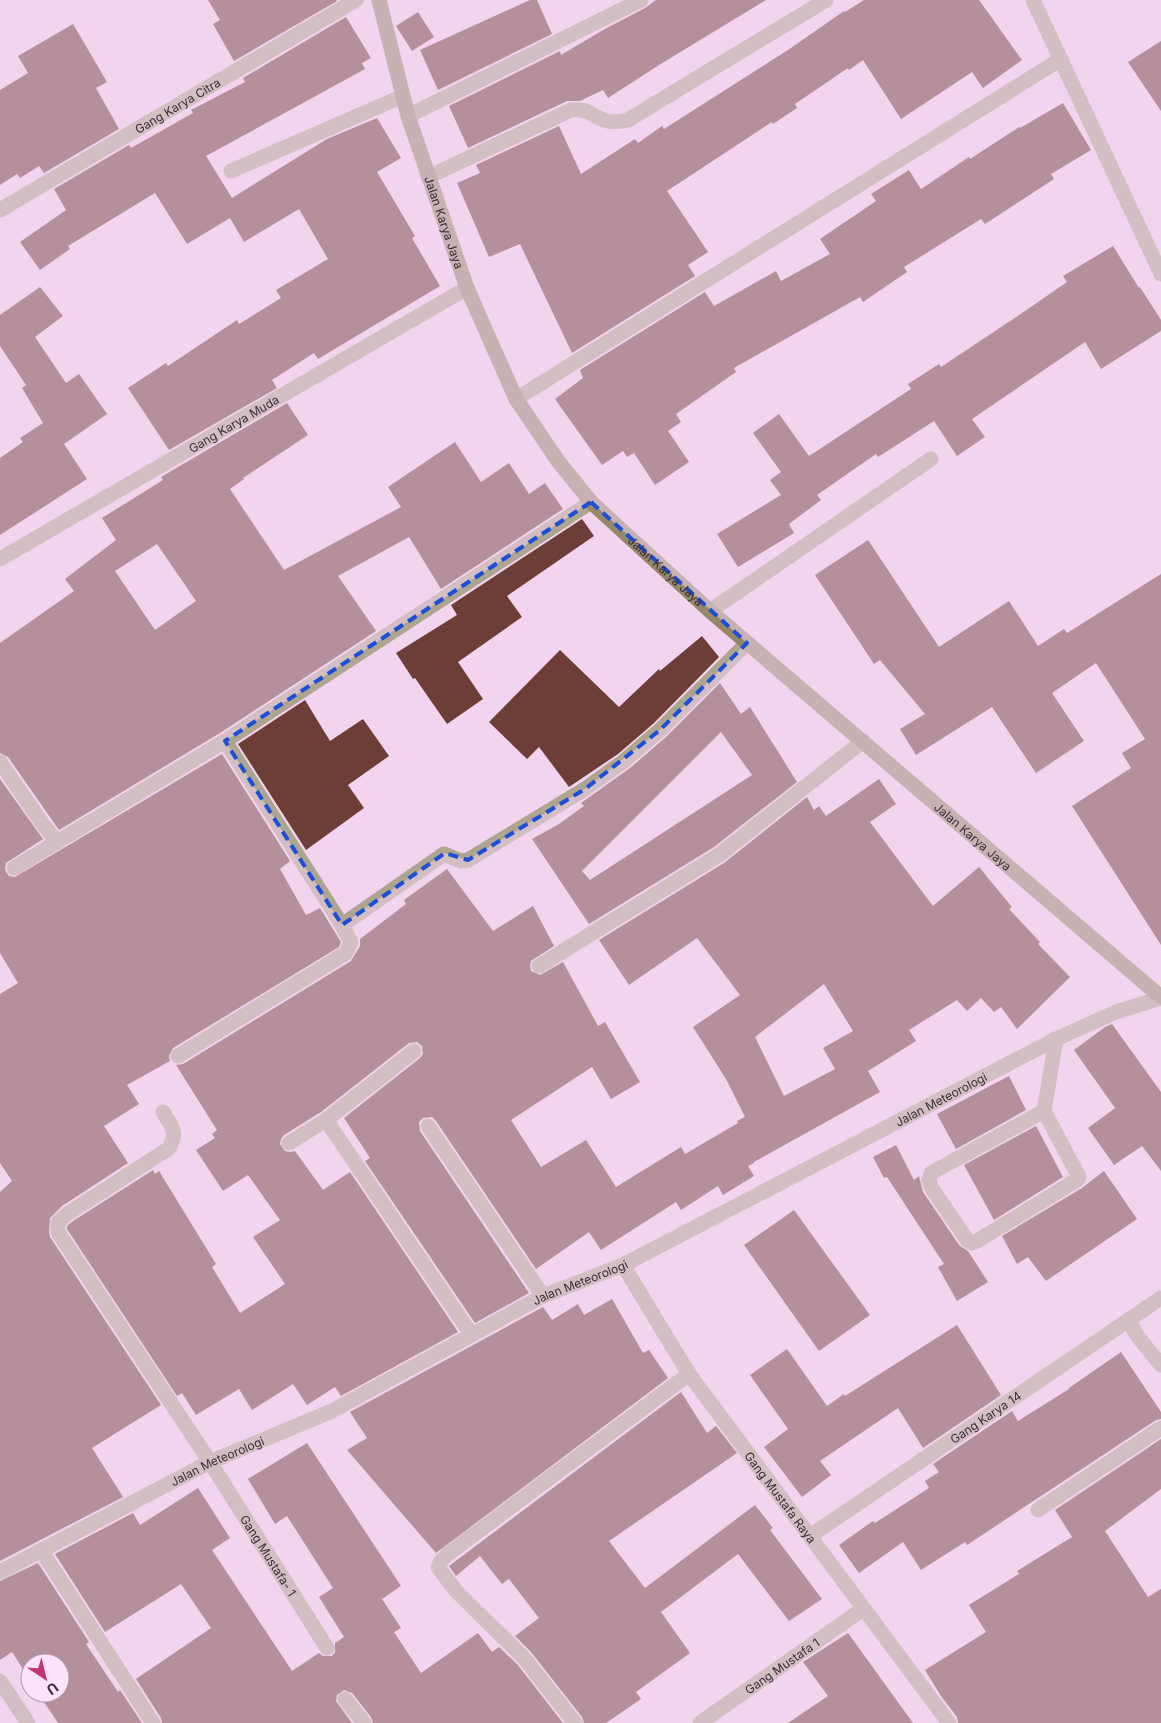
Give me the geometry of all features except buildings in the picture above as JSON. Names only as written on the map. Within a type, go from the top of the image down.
[{"type":"main road","name":"Jalan Karya Jaya","points":[[379,0],[408,116],[467,288],[516,400],[558,461],[591,502],[710,611],[1161,998]]},
{"type":"street","name":"Gang Karya Citra","points":[[0,210],[356,0]]},
{"type":"street","points":[[408,116],[641,0]]},
{"type":"street","points":[[428,177],[571,110],[581,109],[604,121],[617,122],[628,120],[826,0]]},
{"type":"street","points":[[1033,0],[1161,274]]},
{"type":"street","points":[[516,400],[1061,59]]},
{"type":"street","points":[[231,171],[403,96]]},
{"type":"street","name":"Gang Karya Muda","points":[[0,559],[467,288]]},
{"type":"street","points":[[710,611],[931,459]]},
{"type":"street","points":[[14,868],[225,741],[591,502]]},
{"type":"street","points":[[342,925],[444,854],[460,861],[468,860],[585,789],[624,761],[660,730],[747,643]]},
{"type":"street","points":[[178,1056],[346,953],[351,942],[225,741]]},
{"type":"street","points":[[539,966],[720,855],[863,741]]},
{"type":"street","points":[[0,762],[57,842]]},
{"type":"street","name":"Jalan Meteorologi","points":[[0,1572],[210,1462],[332,1411],[543,1296],[622,1265],[1056,1038],[1116,1012],[1161,998]]},
{"type":"street","points":[[1044,1111],[931,1173],[929,1180],[931,1187],[967,1240],[972,1243],[1077,1180],[1078,1174],[1044,1111],[1056,1038]]},
{"type":"street","points":[[289,1143],[326,1120],[414,1051]]},
{"type":"street","name":"Gang Mustafa- 1","points":[[163,1112],[174,1131],[173,1142],[168,1150],[68,1214],[58,1222],[58,1232],[210,1462],[327,1648]]},
{"type":"street","points":[[326,1120],[471,1334]]},
{"type":"street","points":[[428,1126],[543,1296]]},
{"type":"street","name":"Gang Mustafa Raya","points":[[622,1265],[689,1374],[949,1723]]},
{"type":"street","name":"Gang Karya 14","points":[[810,1536],[1161,1298]]},
{"type":"street","points":[[1128,1320],[1138,1337],[1161,1365]]},
{"type":"street","points":[[575,1723],[524,1658],[456,1591],[438,1567],[448,1554],[689,1374]]},
{"type":"street","points":[[1038,1510],[1161,1428]]},
{"type":"street","points":[[41,1550],[153,1723]]},
{"type":"street","name":"Gang Mustafa 1","points":[[700,1723],[863,1609]]},
{"type":"street","points":[[0,1681],[28,1723]]},
{"type":"street","points":[[345,1699],[364,1723]]},
{"type":"highlighted area","points":[[591,502],[747,643],[660,730],[585,789],[468,860],[445,853],[342,925],[225,741]]}]
